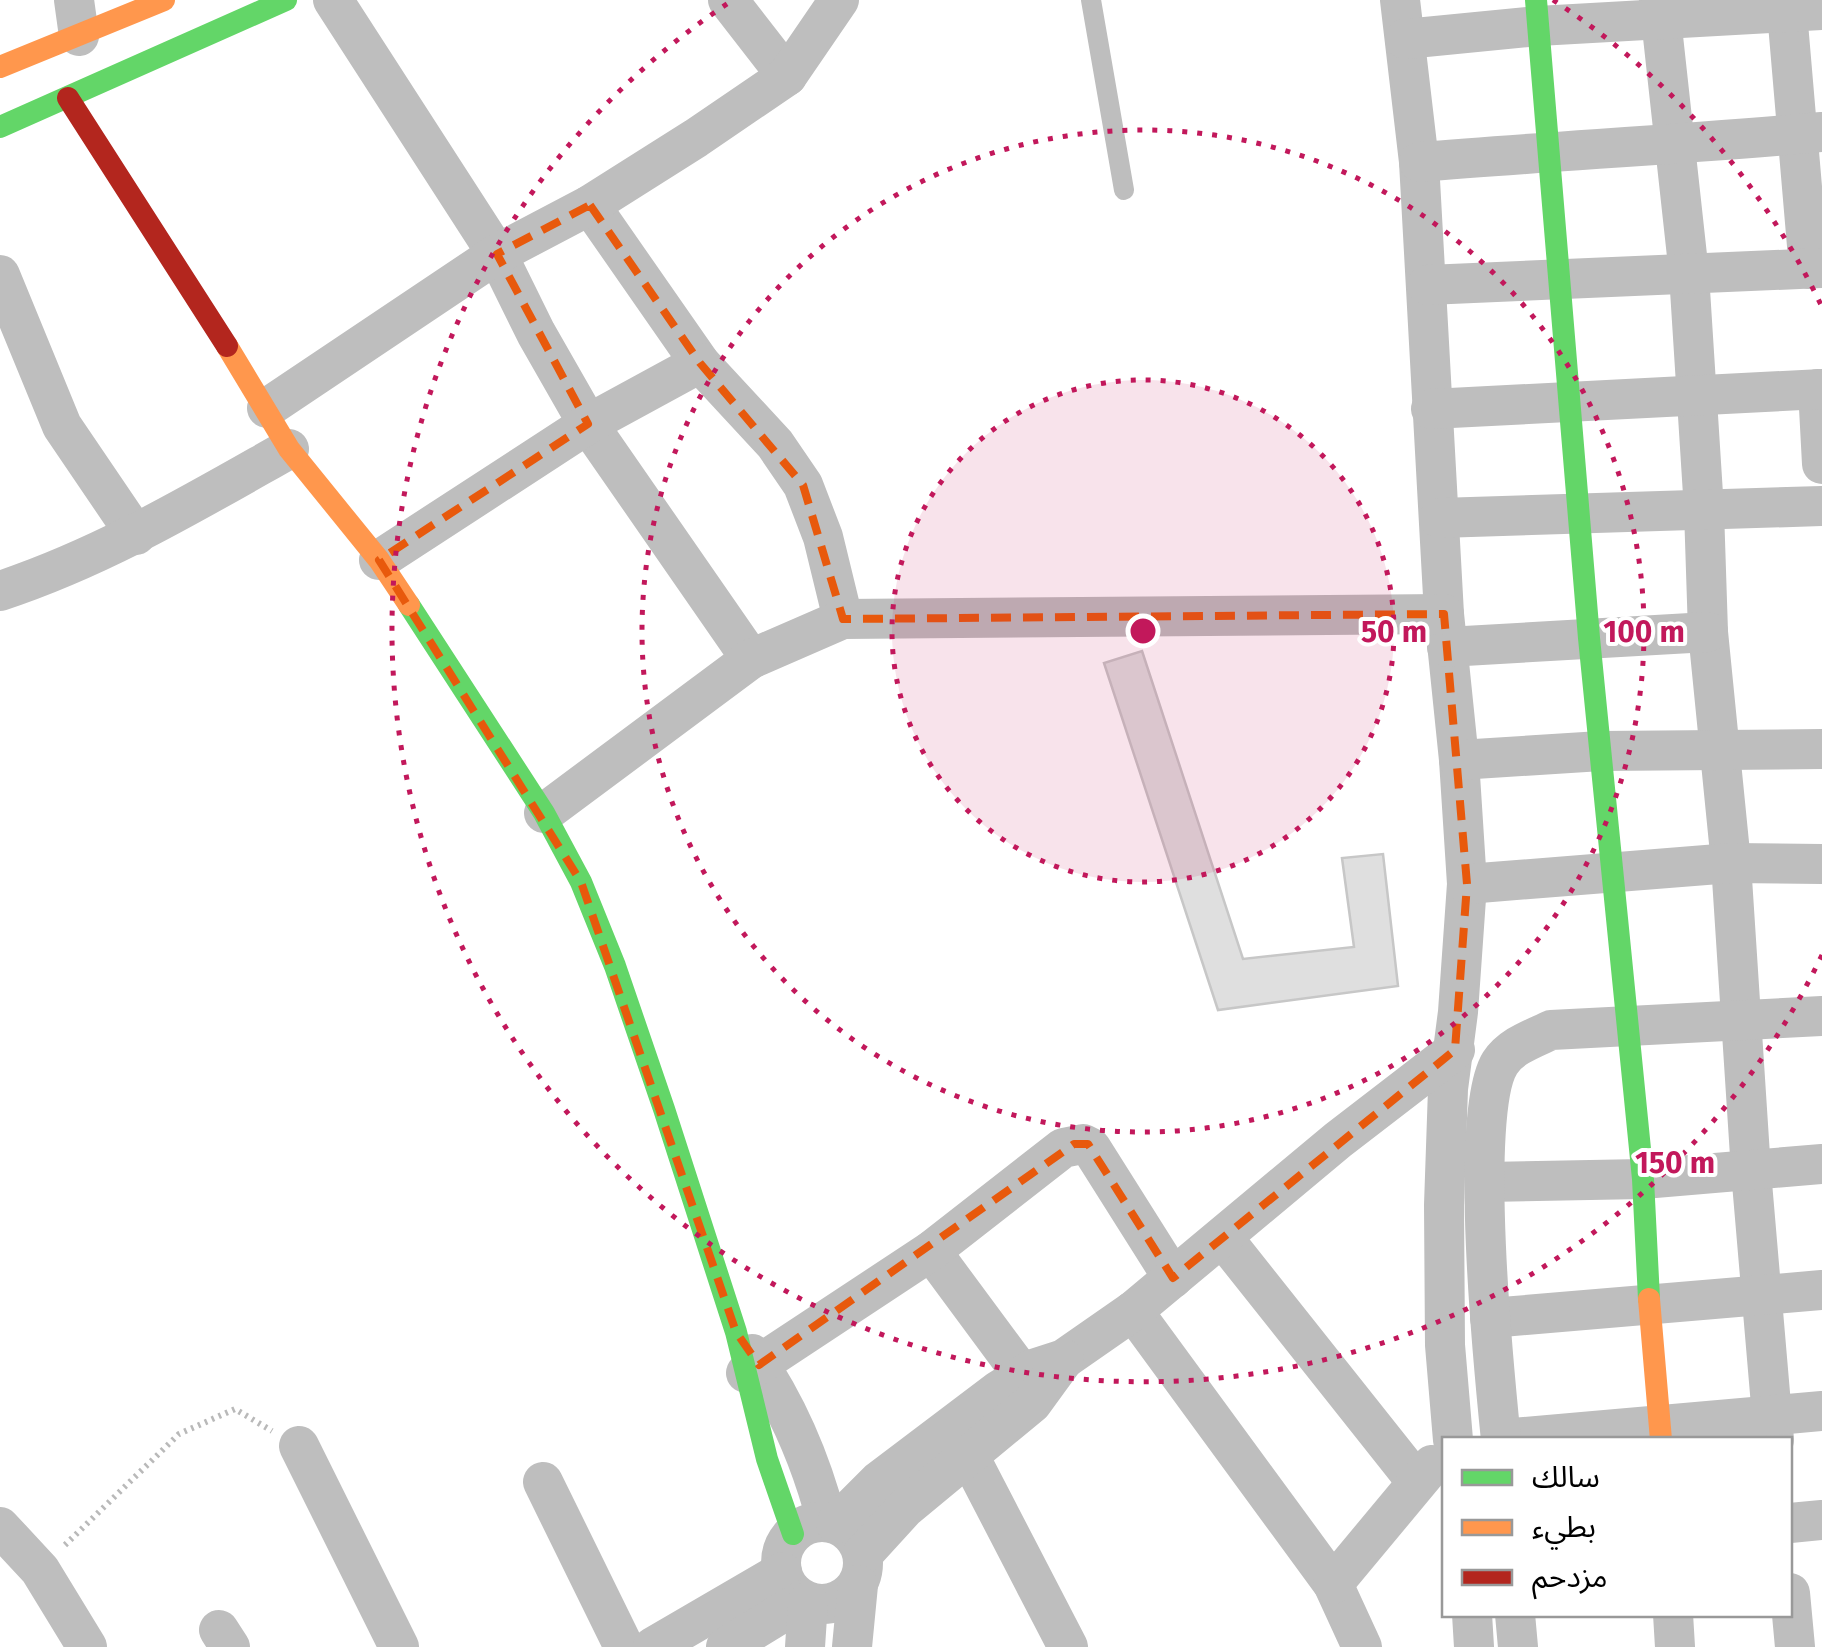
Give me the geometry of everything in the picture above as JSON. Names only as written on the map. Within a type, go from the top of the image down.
[{"type":"street","points":[[0,67],[76,18],[164,0]]},
{"type":"street","points":[[0,127],[286,0]]},
{"type":"street","points":[[333,0],[498,254],[588,424],[752,659]]},
{"type":"street","points":[[728,0],[786,76]]},
{"type":"street","points":[[267,408],[498,254],[590,205],[786,76],[839,0]]},
{"type":"street","points":[[1427,284],[1815,269],[1798,7],[1402,19],[1418,162],[1445,630],[1467,884],[1448,1089],[1444,1205],[1446,1345],[1453,1437]]},
{"type":"street","points":[[1660,9],[1689,274],[1708,632],[1731,862],[1750,1170],[1773,1427]]},
{"type":"street","points":[[1537,13],[1562,277],[1589,638],[1643,1179],[1660,1433]]},
{"type":"street","points":[[68,98],[267,408],[289,449],[379,560],[544,812],[581,882],[615,966],[736,1332],[752,1369],[771,1381],[806,1450],[805,1647]]},
{"type":"street","points":[[1418,162],[1676,146],[1809,133]]},
{"type":"street","points":[[590,205],[700,363],[775,444],[803,485],[824,536],[844,619]]},
{"type":"street","points":[[0,274],[62,426],[136,535]]},
{"type":"street","points":[[379,560],[588,424],[700,363]]},
{"type":"street","points":[[1431,409],[1820,389],[1822,464]]},
{"type":"street","points":[[0,590],[43,576],[136,535],[289,449]]},
{"type":"street","points":[[1439,518],[1822,506]]},
{"type":"street","points":[[544,812],[752,659],[844,619],[1445,630],[1589,638],[1708,632]]},
{"type":"street","points":[[1459,760],[1721,748],[1822,749]]},
{"type":"street","points":[[1467,884],[1731,862],[1822,864]]},
{"type":"street","points":[[1501,1437],[1490,1318],[1486,1182],[1490,1092],[1498,1066],[1511,1050],[1550,1030],[1822,1016]]},
{"type":"street","points":[[726,1647],[879,1481],[1022,1374],[1064,1359],[1133,1312],[1338,1140],[1454,1050]]},
{"type":"street","points":[[752,1369],[931,1251],[1062,1148],[1083,1144],[1091,1148],[1172,1278]]},
{"type":"street","points":[[1486,1182],[1643,1179],[1822,1164]]},
{"type":"street","points":[[1223,1238],[1416,1481]]},
{"type":"street","points":[[931,1251],[1022,1374]]},
{"type":"street","points":[[1490,1318],[1822,1290]]},
{"type":"street","points":[[1133,1312],[1332,1584],[1362,1647]]},
{"type":"street","points":[[808,1559],[827,1604],[845,1598],[905,1508],[1032,1403],[1064,1359]]},
{"type":"street","points":[[1554,1437],[1773,1427],[1822,1411]]},
{"type":"street","points":[[298,1446],[399,1647]]},
{"type":"street","points":[[1332,1584],[1442,1455]]},
{"type":"street","points":[[968,1456],[1068,1647]]},
{"type":"street","points":[[543,1482],[624,1647]]},
{"type":"street","points":[[1792,1523],[1822,1520]]},
{"type":"street","points":[[0,1527],[40,1570],[88,1647]]},
{"type":"street","points":[[653,1647],[808,1559],[848,1531],[861,1570],[852,1647]]},
{"type":"street","points":[[1472,1617],[1474,1647]]},
{"type":"street","points":[[1515,1617],[1518,1647]]},
{"type":"street","points":[[1672,1617],[1675,1647]]},
{"type":"street","points":[[1791,1617],[1793,1647],[1822,1643]]},
{"type":"lane","points":[[1091,0],[1124,190]]},
{"type":"path","points":[[40,1570],[179,1434],[235,1410],[298,1446]]},
{"type":"highlighted area","points":[[590,205],[700,363],[803,485],[843,619],[1444,614],[1467,884],[1455,1050],[1173,1278],[1088,1144],[1074,1144],[759,1365],[736,1332],[581,882],[379,560],[588,424],[497,254]]},
{"type":"building","points":[[1142,651],[1243,959],[1354,947],[1342,858],[1383,854],[1398,986],[1218,1010],[1104,663]]},
{"type":"traffic: fast","points":[[0,127],[286,0]]},
{"type":"traffic: fast","points":[[1536,0],[1589,638],[1643,1179],[1649,1299]]},
{"type":"traffic: fast","points":[[409,605],[544,813],[581,882],[615,966],[664,1109],[736,1332],[767,1459],[793,1534]]},
{"type":"traffic: slow","points":[[0,67],[164,0]]},
{"type":"traffic: slow","points":[[227,346],[289,449],[379,560],[409,605]]},
{"type":"traffic: slow","points":[[1649,1299],[1661,1437]]},
{"type":"traffic: jam","points":[[68,98],[227,346]]}]
